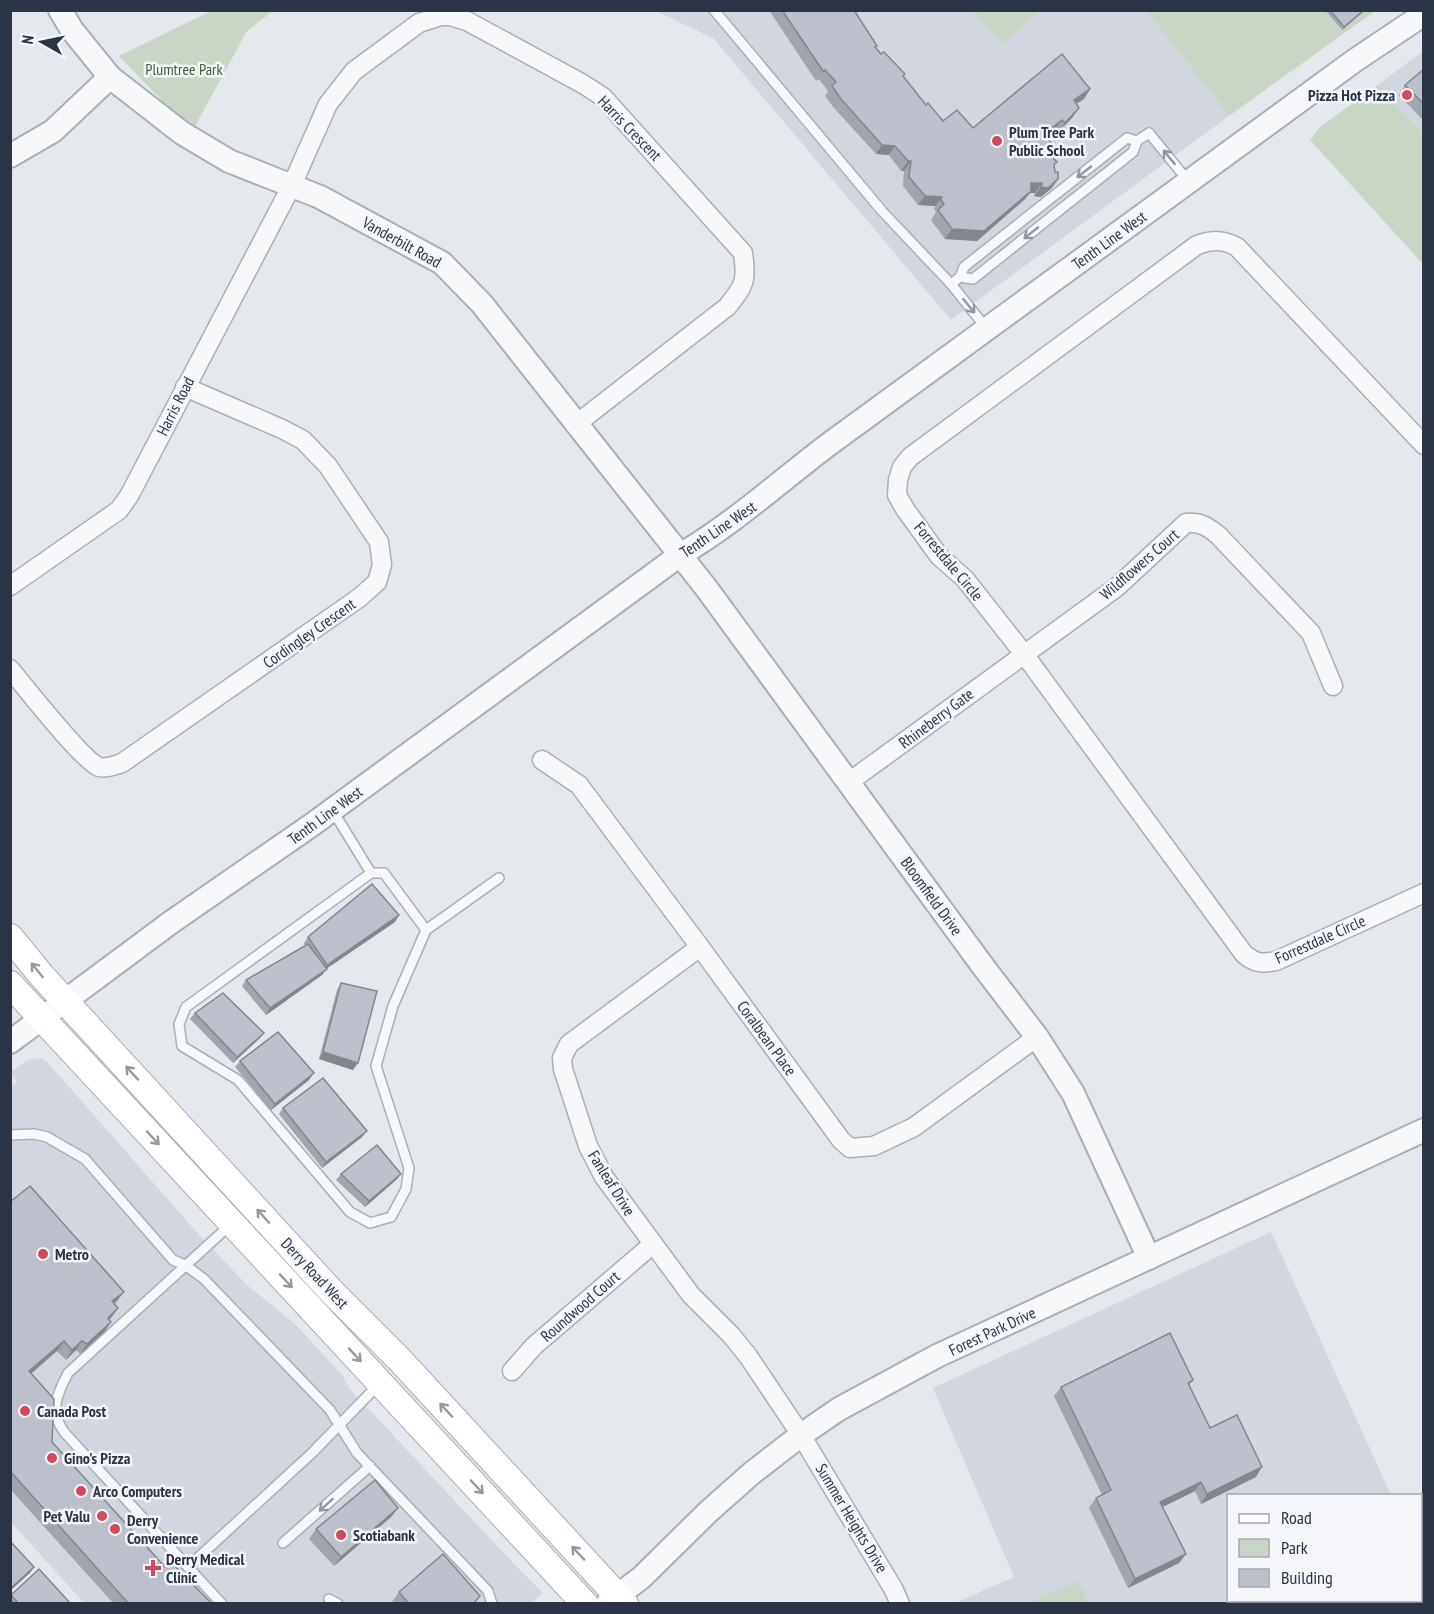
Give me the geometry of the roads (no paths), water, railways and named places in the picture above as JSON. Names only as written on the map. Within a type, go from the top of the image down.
[{"type":"main road","name":"Derry Road West","points":[[10,937],[65,1001],[331,1291],[399,1359],[617,1601]]},
{"type":"main road","name":"Derry Road West","points":[[10,984],[585,1604]]},
{"type":"street","name":"Vanderbilt Road","points":[[60,10],[84,46],[110,77],[177,130],[229,162],[320,197],[442,263],[482,304],[575,425],[680,555]]},
{"type":"street","name":"Tenth Line West","points":[[10,1042],[170,923],[332,810],[680,555],[708,539],[823,449],[1354,61],[1424,14]]},
{"type":"street","name":"Harris Crescent","points":[[292,185],[328,104],[354,71],[419,23],[441,16],[467,21],[603,97],[743,253],[746,271],[743,288],[727,307],[575,425]]},
{"type":"street","points":[[10,156],[53,131],[110,77]]},
{"type":"street","name":"Harris Road","points":[[10,586],[119,510],[129,496],[292,185]]},
{"type":"street","name":"Forrestdale Circle","points":[[1424,445],[1237,247],[1219,240],[1197,245],[910,457],[902,467],[897,495],[939,556],[965,579],[1024,654],[1244,954],[1253,962],[1275,961],[1424,893]]},
{"type":"street","name":"Cordingley Crescent","points":[[10,669],[82,754],[99,766],[112,766],[122,763],[321,625],[377,582],[382,565],[379,542],[328,466],[303,440],[185,387]]},
{"type":"street","name":"Wildflowers Court","points":[[1024,654],[1117,587],[1186,524],[1197,523],[1218,534],[1311,633],[1333,686]]},
{"type":"street","name":"Bloomfield Drive","points":[[680,555],[1037,1037],[1073,1093],[1149,1258]]},
{"type":"street","name":"Rhineberry Gate","points":[[849,782],[1024,654]]},
{"type":"street","name":"Coralbean Place","points":[[542,760],[579,785],[841,1140],[850,1148],[874,1146],[914,1127],[1037,1037]]},
{"type":"street","name":"Fanleaf Drive","points":[[700,947],[569,1044],[562,1058],[563,1069],[588,1146],[604,1177],[691,1295],[731,1335],[748,1356],[801,1435]]},
{"type":"street","name":"Forest Park Drive","points":[[617,1601],[708,1512],[752,1473],[839,1409],[918,1365],[1424,1130]]},
{"type":"street","name":"Roundwood Court","points":[[512,1371],[534,1346],[653,1244]]},
{"type":"street","name":"Summer Heights Drive","points":[[801,1435],[894,1590],[900,1604]]},
{"type":"lane","points":[[714,10],[882,211],[951,284],[987,329]]},
{"type":"lane","points":[[960,277],[973,279],[1133,152],[1137,141],[1149,133],[1189,182]]},
{"type":"lane","points":[[951,284],[960,277],[964,267],[1127,138],[1137,141]]},
{"type":"lane","points":[[332,810],[371,873]]},
{"type":"lane","points":[[426,930],[384,873],[371,873],[186,1007],[179,1024],[182,1046],[238,1080],[350,1212],[370,1223],[391,1217],[406,1189],[409,1168],[376,1066],[393,1006],[426,930],[500,878]]},
{"type":"lane","points":[[10,1135],[34,1134],[47,1137],[85,1159],[173,1260],[185,1265],[204,1279],[330,1410],[357,1453],[488,1591],[488,1601]]},
{"type":"lane","points":[[222,1604],[64,1432],[57,1422],[57,1395],[68,1373],[232,1223]]},
{"type":"lane","points":[[188,1567],[339,1426],[380,1383]]},
{"type":"lane","points":[[283,1543],[369,1466]]},
{"type":"place","name":"Pizza Hot Pizza","points":[[1407,95]]},
{"type":"place","name":"Plum Tree Park Public School","points":[[997,141]]},
{"type":"place","name":"Metro","points":[[43,1254]]},
{"type":"place","name":"Canada Post","points":[[25,1411]]},
{"type":"place","name":"Gino's Pizza","points":[[52,1458]]},
{"type":"place","name":"Arco Computers","points":[[81,1491]]},
{"type":"place","name":"Pet Valu","points":[[102,1516]]},
{"type":"place","name":"Derry Convenience","points":[[115,1529]]},
{"type":"place","name":"Scotiabank","points":[[341,1535]]},
{"type":"place","name":"Derry Medical Clinic","points":[[153,1568]]},
{"type":"park label","name":"Plumtree Park","points":[[184,69]]}]
